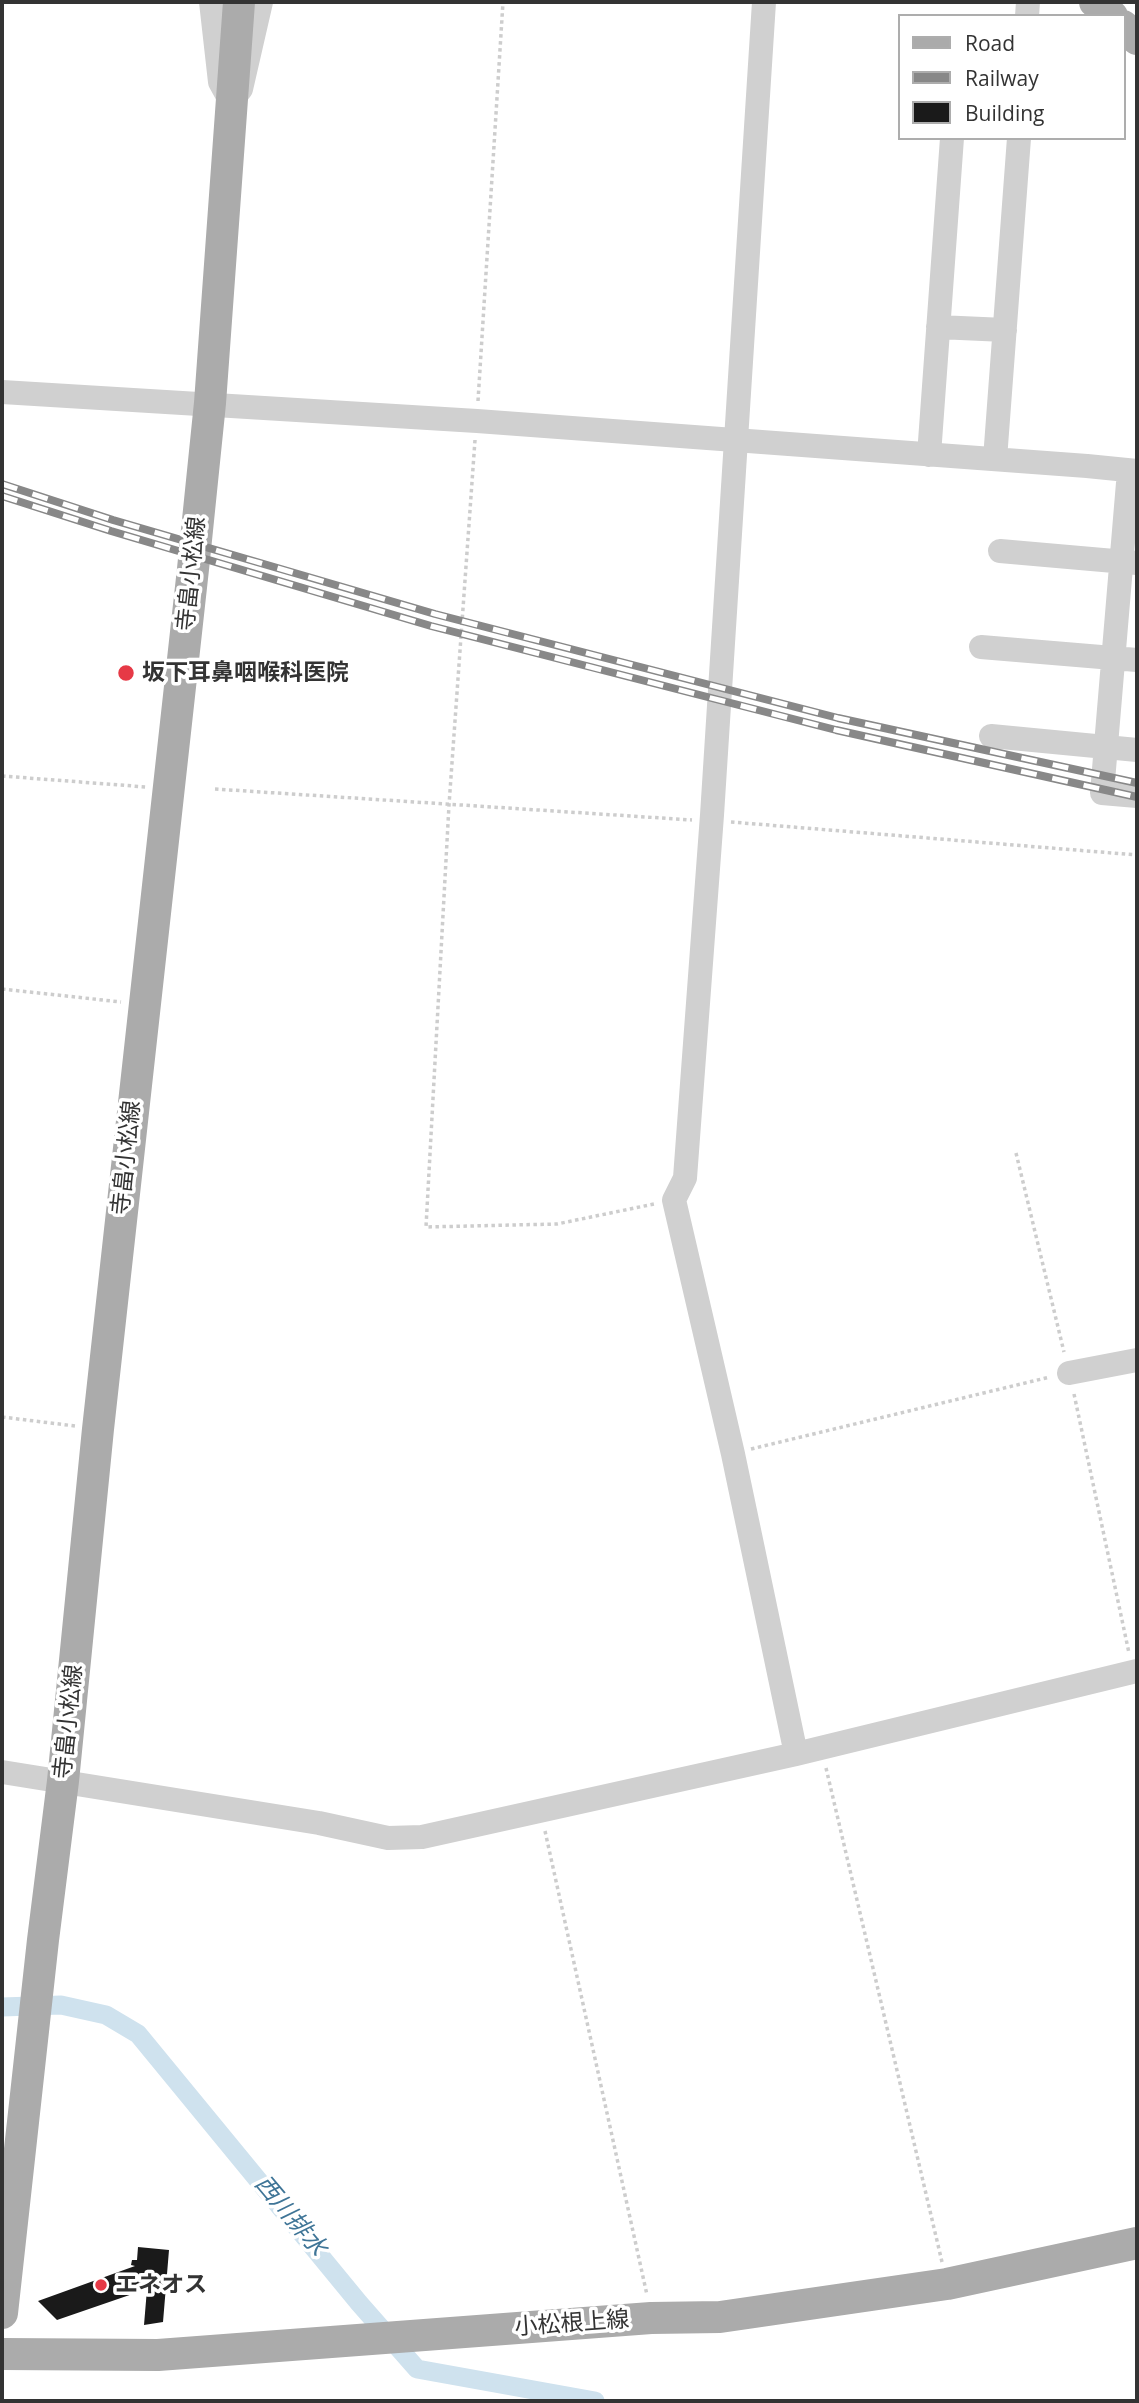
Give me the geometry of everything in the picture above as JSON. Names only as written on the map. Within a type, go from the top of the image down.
[{"type":"main road","points":[[1096,2],[1110,14]]},
{"type":"main road","name":"寺畠小松線","points":[[2,2313],[63,1781],[97,1429],[210,403],[237,4]]},
{"type":"main road","name":"小松根上線","points":[[2,2354],[158,2355],[652,2318],[720,2317],[947,2284],[1137,2243]]},
{"type":"street","points":[[764,2],[685,1178],[674,1200],[733,1454],[796,1754]]},
{"type":"street","points":[[929,455],[952,140]]},
{"type":"street","points":[[995,459],[1018,140]]},
{"type":"street","points":[[938,327],[1004,330]]},
{"type":"street","points":[[2,392],[477,421],[1133,471],[1125,659],[1105,747],[1102,793],[1137,796]]},
{"type":"street","points":[[1000,551],[1129,562]]},
{"type":"street","points":[[981,648],[1125,659]]},
{"type":"street","points":[[991,736],[1137,750]]},
{"type":"street","points":[[1069,1373],[1137,1360]]},
{"type":"street","points":[[2,1772],[319,1823],[388,1838],[422,1837],[796,1754],[1135,1672]]},
{"type":"path","points":[[503,2],[477,421],[449,805],[426,1227],[557,1224],[674,1200]]},
{"type":"path","points":[[2,776],[167,788]]},
{"type":"path","points":[[215,789],[711,821],[1137,855]]},
{"type":"path","points":[[2,989],[143,1004]]},
{"type":"path","points":[[1016,1153],[1069,1373],[1135,1672]]},
{"type":"path","points":[[733,1454],[1069,1373]]},
{"type":"path","points":[[2,1417],[97,1429]]},
{"type":"path","points":[[821,1747],[947,2284]]},
{"type":"path","points":[[540,1810],[652,2318]]},
{"type":"building","points":[[138,2247],[169,2250],[163,2322],[144,2325],[147,2289],[57,2320],[38,2301],[135,2266],[131,2265],[132,2260],[137,2260]]},
{"type":"waterway","name":"西川排水","points":[[2,2007],[61,2005],[106,2015],[138,2034],[359,2303],[417,2369],[595,2401]]},
{"type":"railway","points":[[2,484],[113,520],[435,614],[838,718],[1137,783]]},
{"type":"railway","points":[[2,496],[431,626],[836,730],[1137,797]]},
{"type":"place","name":"坂下耳鼻咽喉科医院","points":[[126,673]]},
{"type":"place","name":"エネオス","points":[[101,2285]]}]
